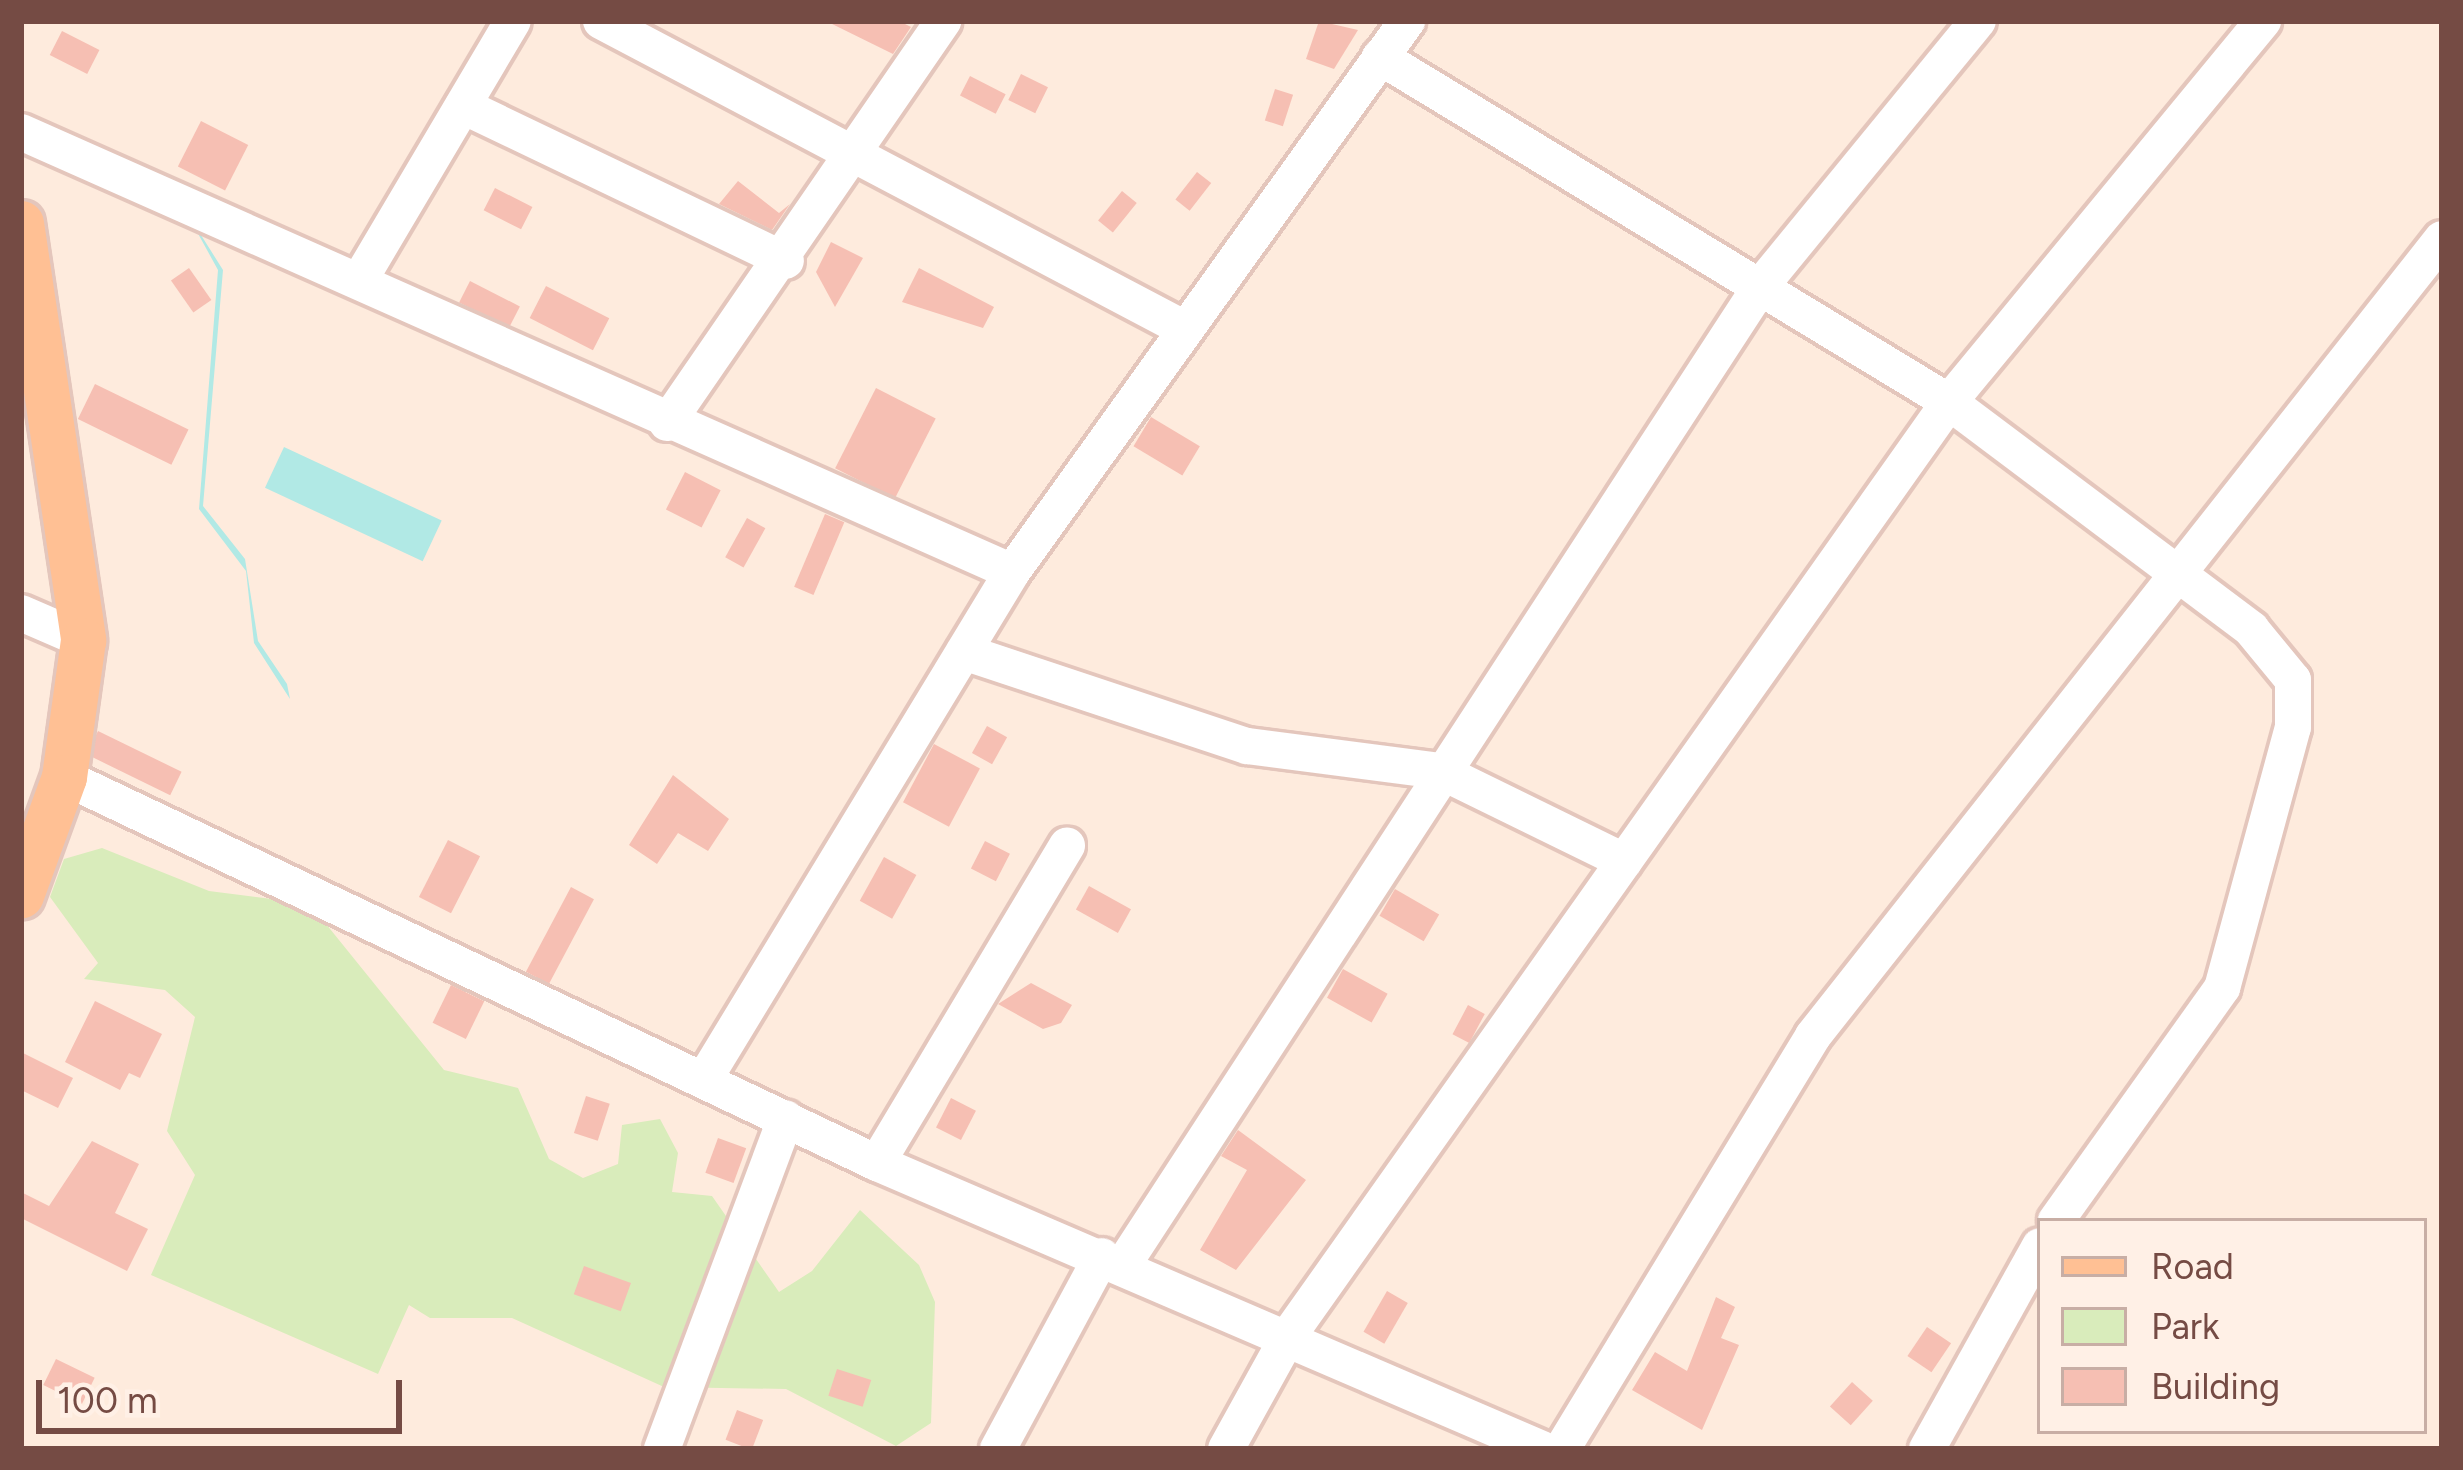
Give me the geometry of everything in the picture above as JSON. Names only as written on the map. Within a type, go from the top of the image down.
[{"type":"main road","points":[[21,224],[83,640],[64,777],[22,888]]},
{"type":"street","points":[[362,276],[513,21]]},
{"type":"street","points":[[601,21],[1183,328]]},
{"type":"street","points":[[667,423],[786,261],[944,21]]},
{"type":"street","points":[[705,1078],[1012,572],[1407,21]]},
{"type":"street","points":[[998,1449],[1112,1260],[1760,287],[1978,21]]},
{"type":"street","points":[[1226,1449],[1289,1335],[1949,402],[2263,21]]},
{"type":"street","points":[[1380,57],[1949,402],[2175,569],[2278,656],[2299,699],[2222,988],[2058,1218]]},
{"type":"street","points":[[463,106],[786,261]]},
{"type":"street","points":[[21,132],[362,276],[667,423],[1012,572]]},
{"type":"street","points":[[1562,1449],[1813,1036],[2175,569],[2442,239]]},
{"type":"street","points":[[21,613],[83,640]]},
{"type":"street","points":[[964,652],[1247,746],[1440,771],[1624,861]]},
{"type":"street","points":[[64,777],[877,1163],[1289,1335],[1542,1449]]},
{"type":"street","points":[[877,1163],[1067,846]]},
{"type":"street","points":[[662,1449],[786,1118]]},
{"type":"street","points":[[1927,1449],[2037,1251]]},
{"type":"green space","points":[[102,848],[209,891],[288,901],[322,919],[444,1070],[518,1088],[549,1159],[583,1178],[618,1164],[622,1125],[660,1119],[678,1153],[672,1192],[712,1196],[779,1292],[812,1271],[860,1210],[919,1265],[935,1302],[931,1423],[896,1446],[786,1389],[664,1387],[512,1318],[430,1318],[409,1305],[378,1374],[151,1275],[195,1175],[167,1131],[195,1017],[165,990],[84,979],[98,963],[50,897],[64,859]]},
{"type":"water","points":[[184,208],[223,270],[203,506],[245,559],[258,641],[287,684],[290,699],[254,643],[246,571],[199,509],[218,270]]},
{"type":"water","points":[[284,447],[442,521],[423,561],[265,488]]},
{"type":"building","points":[[826,21],[899,21],[911,27],[893,54]]},
{"type":"building","points":[[1319,21],[1358,30],[1334,69],[1306,59]]},
{"type":"building","points":[[62,31],[99,50],[87,74],[50,55]]},
{"type":"building","points":[[1021,74],[1048,87],[1035,113],[1008,100]]},
{"type":"building","points":[[970,76],[1006,94],[996,114],[960,96]]},
{"type":"building","points":[[1275,89],[1293,95],[1283,126],[1265,120]]},
{"type":"building","points":[[201,121],[248,145],[225,191],[178,166]]},
{"type":"building","points":[[1197,172],[1211,183],[1190,211],[1175,200]]},
{"type":"building","points":[[738,181],[779,213],[790,204],[772,230],[719,204]]},
{"type":"building","points":[[495,188],[532,207],[521,229],[484,210]]},
{"type":"building","points":[[1122,191],[1137,203],[1113,232],[1098,221]]},
{"type":"building","points":[[831,242],[863,258],[835,307],[816,272]]},
{"type":"building","points":[[189,268],[211,300],[193,313],[171,281]]},
{"type":"building","points":[[919,268],[994,307],[983,328],[902,302]]},
{"type":"building","points":[[470,281],[520,306],[509,328],[459,302]]},
{"type":"building","points":[[546,286],[609,318],[593,350],[530,318]]},
{"type":"building","points":[[95,384],[188,430],[171,465],[78,419]]},
{"type":"building","points":[[876,388],[936,418],[895,499],[835,468]]},
{"type":"building","points":[[1151,417],[1200,446],[1182,476],[1133,446]]},
{"type":"building","points":[[685,472],[721,490],[702,528],[666,509]]},
{"type":"building","points":[[825,514],[844,522],[813,595],[794,587]]},
{"type":"building","points":[[747,518],[765,528],[744,568],[725,557]]},
{"type":"building","points":[[987,726],[1007,737],[992,764],[972,753]]},
{"type":"building","points":[[98,731],[182,772],[170,795],[87,754]]},
{"type":"building","points":[[934,744],[980,768],[949,827],[903,802]]},
{"type":"building","points":[[673,775],[729,819],[708,851],[678,833],[657,864],[629,845]]},
{"type":"building","points":[[448,840],[480,856],[451,913],[419,897]]},
{"type":"building","points":[[985,841],[1010,854],[996,881],[971,869]]},
{"type":"building","points":[[884,857],[916,875],[892,919],[860,901]]},
{"type":"building","points":[[1089,886],[1131,909],[1118,933],[1076,910]]},
{"type":"building","points":[[571,887],[594,899],[549,984],[526,972]]},
{"type":"building","points":[[1395,889],[1439,914],[1424,941],[1380,916]]},
{"type":"building","points":[[1343,969],[1388,994],[1372,1023],[1327,998]]},
{"type":"building","points":[[1031,983],[1072,1005],[1061,1023],[1043,1029],[998,1004]]},
{"type":"building","points":[[451,985],[484,1001],[466,1039],[433,1023]]},
{"type":"building","points":[[95,1001],[162,1034],[140,1078],[129,1073],[120,1090],[65,1062]]},
{"type":"building","points":[[1468,1005],[1485,1014],[1469,1043],[1453,1034]]},
{"type":"building","points":[[21,1052],[73,1078],[58,1108],[21,1090]]},
{"type":"building","points":[[586,1096],[610,1104],[598,1141],[574,1133]]},
{"type":"building","points":[[951,1098],[976,1111],[961,1140],[936,1127]]},
{"type":"building","points":[[1238,1130],[1306,1180],[1236,1270],[1200,1250],[1247,1170],[1221,1156]]},
{"type":"building","points":[[718,1138],[746,1148],[734,1183],[705,1173]]},
{"type":"building","points":[[92,1141],[139,1164],[115,1213],[148,1229],[127,1271],[21,1218],[21,1192],[49,1206]]},
{"type":"building","points":[[584,1266],[631,1283],[621,1311],[574,1294]]},
{"type":"building","points":[[1387,1291],[1408,1303],[1384,1344],[1364,1332]]},
{"type":"building","points":[[1716,1297],[1735,1307],[1721,1338],[1739,1345],[1702,1430],[1632,1390],[1655,1352],[1687,1371]]},
{"type":"building","points":[[1927,1327],[1951,1343],[1931,1372],[1907,1356]]},
{"type":"building","points":[[56,1359],[95,1378],[82,1404],[43,1385]]},
{"type":"building","points":[[837,1369],[871,1380],[863,1407],[828,1396]]},
{"type":"building","points":[[1852,1382],[1873,1401],[1851,1425],[1830,1407]]},
{"type":"building","points":[[737,1410],[763,1420],[752,1449],[726,1440]]}]
